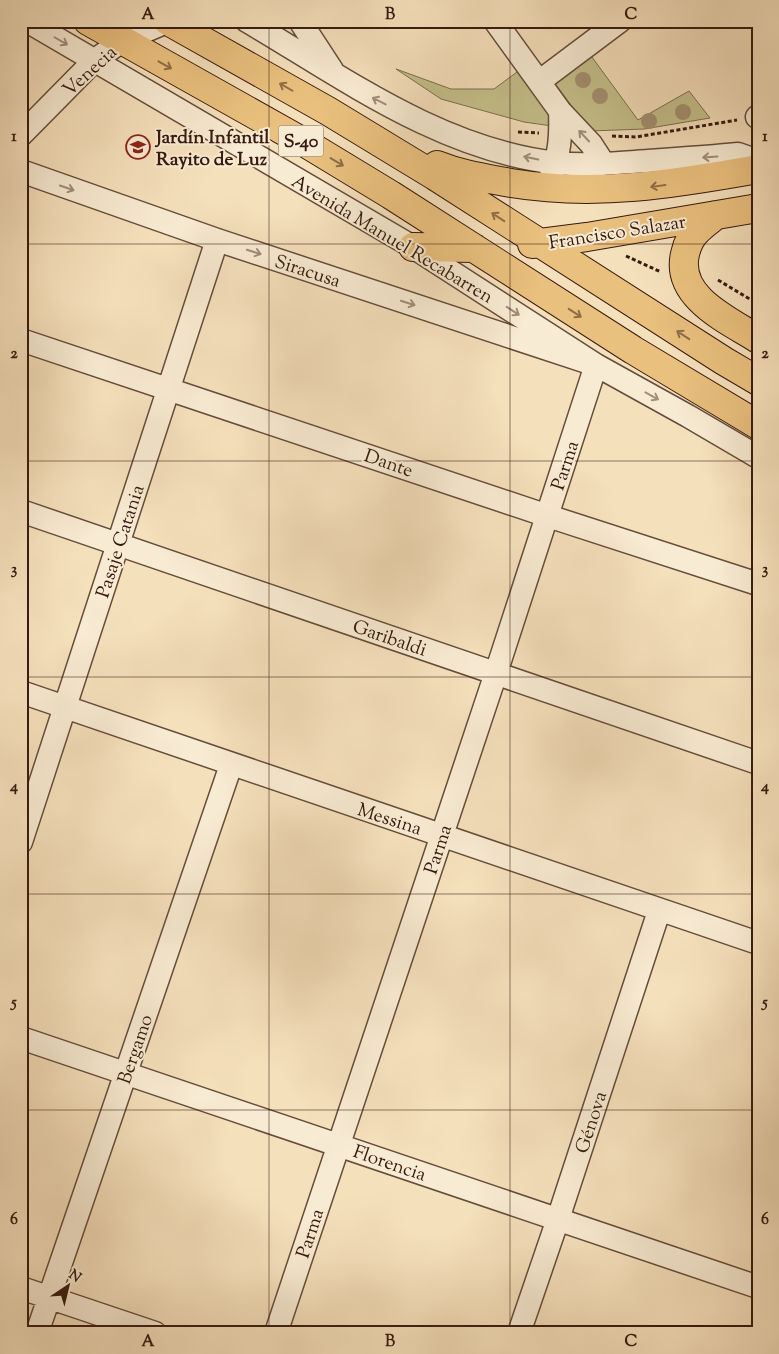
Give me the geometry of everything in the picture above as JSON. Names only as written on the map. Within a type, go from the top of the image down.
[{"type":"main road","name":"Avenida Manuel Recabarren","points":[[88,21],[307,144],[475,248],[633,350],[758,425]]},
{"type":"main road","name":"S-40","points":[[168,21],[328,112],[434,176],[758,382]]},
{"type":"main road","name":"Francisco Salazar","points":[[328,112],[449,170],[471,177],[552,175],[607,189],[650,187],[758,169]]},
{"type":"main road","name":"Francisco Salazar","points":[[413,247],[475,248],[539,243],[587,237],[758,208]]},
{"type":"main road","points":[[716,215],[697,230],[687,246],[683,262],[686,279],[693,291],[710,309],[758,339]]},
{"type":"main road","points":[[724,362],[758,373]]},
{"type":"main road","points":[[719,402],[758,434]]},
{"type":"street","name":"Avenida Manuel Recabarren","points":[[27,21],[413,247],[596,365],[758,457]]},
{"type":"street","name":"Venecia","points":[[21,136],[95,60],[122,41],[168,21]]},
{"type":"street","points":[[246,21],[378,101],[460,137],[511,155],[552,175],[604,164],[738,154],[758,161]]},
{"type":"street","points":[[300,21],[335,75]]},
{"type":"street","points":[[495,21],[540,81],[560,111],[572,134],[591,144],[604,164]]},
{"type":"street","points":[[540,81],[620,21]]},
{"type":"street","points":[[552,175],[572,134]]},
{"type":"street","name":"Siracusa","points":[[21,171],[217,240],[596,365]]},
{"type":"street","name":"Pasaje Catania","points":[[21,842],[217,240]]},
{"type":"street","name":"Dante","points":[[21,340],[758,584]]},
{"type":"street","name":"Parma","points":[[276,1333],[548,516],[596,365]]},
{"type":"street","name":"Garibaldi","points":[[21,511],[758,763]]},
{"type":"street","name":"Messina","points":[[21,692],[659,911],[758,943]]},
{"type":"street","name":"Bergamo","points":[[37,1333],[231,765]]},
{"type":"street","name":"Génova","points":[[519,1333],[659,911]]},
{"type":"street","name":"Florencia","points":[[21,1038],[758,1286]]},
{"type":"street","points":[[21,1288],[155,1333]]},
{"type":"path","points":[[513,132],[636,137],[757,117]]},
{"type":"shaded area","points":[[589,53],[638,120],[689,91],[710,118],[644,129],[590,131],[554,82]]},
{"type":"shaded area","points":[[396,69],[451,89],[494,89],[521,69],[558,115],[552,126],[524,122],[441,99]]},
{"type":"place","name":"Jardín Infantil Rayito de Luz","points":[[138,147]]}]
